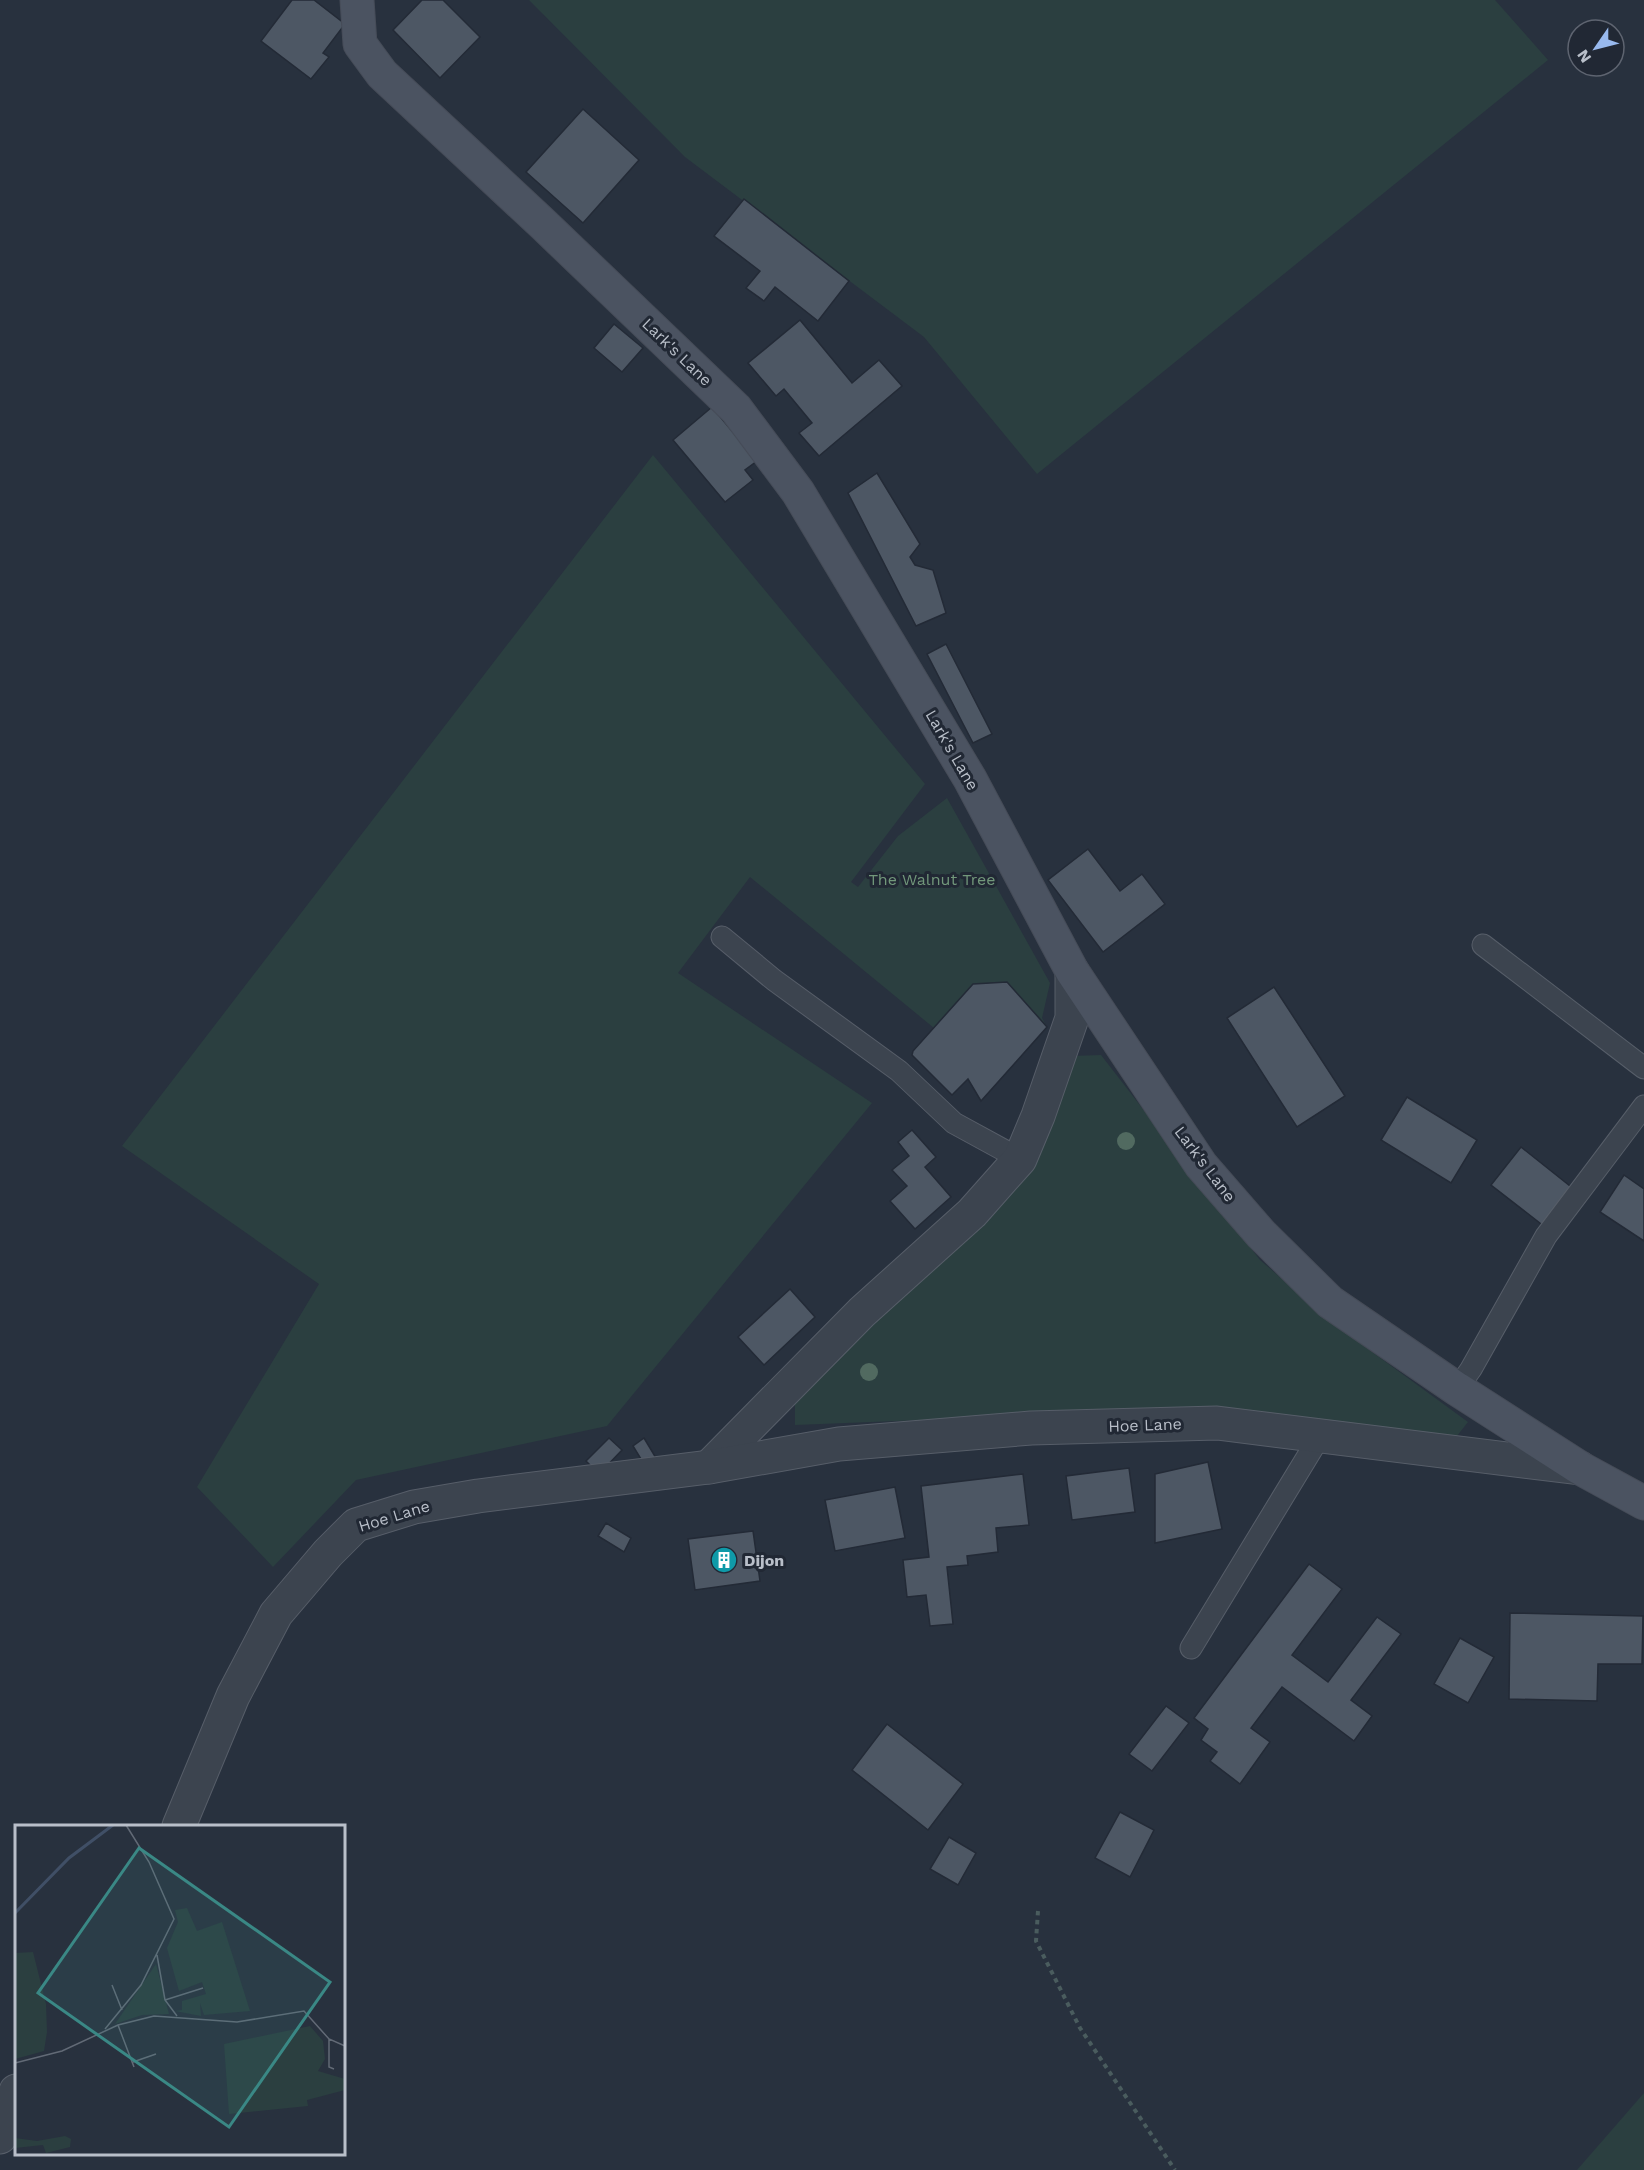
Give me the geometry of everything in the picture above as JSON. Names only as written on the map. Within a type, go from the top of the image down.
[{"type":"street","name":"Lark's Lane","points":[[357,0],[360,44],[382,74],[736,409],[798,492],[970,779],[1072,971],[1201,1165],[1261,1234],[1330,1302],[1457,1389],[1580,1468],[1644,1503]]},
{"type":"street","points":[[709,1467],[862,1312],[972,1213],[1020,1159],[1038,1116],[1072,1018],[1072,971]]},
{"type":"street","name":"Hoe Lane","points":[[180,1825],[233,1696],[276,1614],[328,1553],[356,1525],[414,1507],[478,1496],[709,1467],[839,1444],[1031,1428],[1217,1423],[1580,1468]]},
{"type":"street","points":[[0,2137],[15,2094]]},
{"type":"lane","points":[[722,937],[774,980],[898,1071],[954,1124],[1020,1159]]},
{"type":"lane","points":[[1483,945],[1644,1068]]},
{"type":"lane","points":[[1457,1389],[1472,1369],[1546,1236],[1644,1106]]},
{"type":"lane","points":[[1191,1648],[1320,1436]]},
{"type":"path","points":[[1038,1911],[1036,1941],[1080,2028],[1175,2170]]},
{"type":"green space","points":[[529,0],[1495,0],[1548,60],[1037,474],[924,337],[685,157]]},
{"type":"green space","name":"The Walnut Tree","points":[[653,455],[925,784],[851,882],[858,887],[898,836],[947,798],[1050,983],[1042,1018],[1047,1027],[1007,982],[973,984],[934,1028],[750,877],[678,973],[872,1103],[607,1426],[356,1480],[273,1567],[197,1487],[319,1284],[122,1146]]},
{"type":"green space","points":[[1101,1055],[1260,1260],[1338,1327],[1468,1422],[1457,1436],[1100,1409],[948,1419],[795,1425],[795,1400],[858,1336],[924,1279],[1032,1167],[1071,1056]]},
{"type":"green space","points":[[1644,2093],[1644,2170],[1577,2170]]},
{"type":"building","points":[[292,0],[314,0],[345,24],[323,53],[329,57],[311,79],[261,41]]},
{"type":"building","points":[[422,0],[443,0],[480,37],[440,78],[393,30]]},
{"type":"building","points":[[583,109],[639,160],[583,223],[526,172]]},
{"type":"building","points":[[744,199],[849,281],[818,321],[775,287],[764,301],[746,288],[760,271],[714,236]]},
{"type":"building","points":[[800,320],[852,383],[879,360],[902,386],[819,456],[799,433],[812,423],[784,389],[776,396],[748,363]]},
{"type":"building","points":[[614,324],[643,348],[622,372],[594,348]]},
{"type":"building","points":[[712,407],[757,461],[745,470],[753,480],[725,502],[673,440]]},
{"type":"building","points":[[877,473],[920,544],[910,557],[915,565],[933,570],[946,613],[916,626],[848,493]]},
{"type":"building","points":[[946,644],[992,734],[973,743],[927,654]]},
{"type":"building","points":[[1088,849],[1120,891],[1142,874],[1165,904],[1103,952],[1048,880]]},
{"type":"building","points":[[1007,982],[1047,1027],[981,1101],[968,1079],[952,1095],[912,1055],[913,1051],[973,984]]},
{"type":"building","points":[[1274,987],[1345,1096],[1297,1127],[1227,1018]]},
{"type":"building","points":[[1407,1097],[1477,1140],[1451,1183],[1381,1140]]},
{"type":"building","points":[[912,1130],[936,1157],[925,1167],[951,1197],[915,1229],[890,1201],[907,1186],[892,1170],[909,1156],[898,1142]]},
{"type":"building","points":[[1521,1147],[1575,1190],[1545,1227],[1491,1185]]},
{"type":"building","points":[[1624,1175],[1644,1189],[1644,1241],[1600,1212]]},
{"type":"building","points":[[790,1289],[815,1317],[764,1365],[738,1337]]},
{"type":"building","points":[[609,1438],[622,1450],[599,1474],[586,1461]]},
{"type":"building","points":[[644,1438],[656,1458],[644,1464],[633,1446]]},
{"type":"building","points":[[1208,1462],[1222,1529],[1155,1543],[1155,1474]]},
{"type":"building","points":[[1129,1468],[1135,1512],[1072,1520],[1066,1476]]},
{"type":"building","points":[[1023,1474],[1029,1525],[996,1528],[998,1552],[967,1556],[968,1565],[947,1567],[953,1624],[930,1626],[926,1595],[907,1597],[903,1560],[929,1557],[921,1486]]},
{"type":"building","points":[[895,1487],[905,1538],[835,1551],[825,1500]]},
{"type":"building","points":[[606,1523],[631,1538],[624,1552],[598,1536]]},
{"type":"building","name":"Dijon","points":[[753,1531],[760,1581],[695,1590],[688,1539]]},
{"type":"building","points":[[1309,1564],[1342,1589],[1292,1655],[1328,1682],[1377,1617],[1401,1634],[1351,1700],[1372,1716],[1354,1741],[1282,1687],[1251,1728],[1270,1742],[1240,1784],[1210,1761],[1217,1752],[1201,1740],[1208,1729],[1194,1718]]},
{"type":"building","points":[[1510,1613],[1643,1616],[1642,1664],[1598,1664],[1597,1701],[1509,1699]]},
{"type":"building","points":[[1460,1638],[1494,1657],[1468,1703],[1434,1684]]},
{"type":"building","points":[[1166,1706],[1189,1723],[1152,1771],[1129,1754]]},
{"type":"building","points":[[887,1724],[963,1784],[928,1830],[852,1770]]},
{"type":"building","points":[[1120,1812],[1154,1830],[1130,1877],[1095,1858]]},
{"type":"building","points":[[949,1837],[976,1853],[958,1885],[930,1869]]},
{"type":"place","name":"Dijon","points":[[724,1560]]}]
